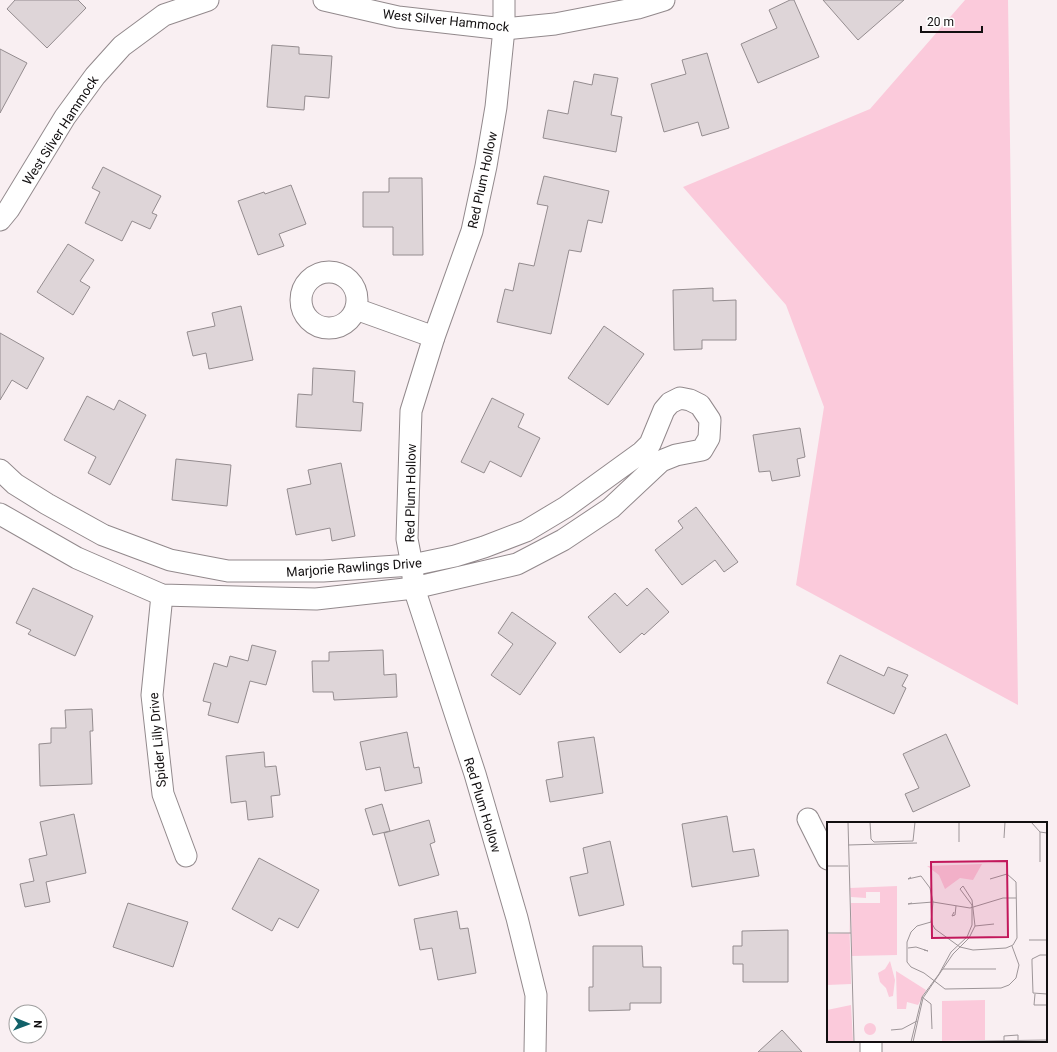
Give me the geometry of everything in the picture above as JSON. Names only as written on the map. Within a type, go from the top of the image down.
[{"type":"street","name":"West Silver Hammock","points":[[0,220],[65,117],[94,76],[122,46],[164,15],[208,0]]},
{"type":"street","name":"West Silver Hammock","points":[[324,0],[398,17],[504,29],[555,24],[638,8],[664,0]]},
{"type":"street","name":"Red Plum Hollow","points":[[504,0],[504,29],[495,114],[486,166],[473,224],[434,337],[411,411],[407,539],[412,565],[414,588],[475,774],[517,918],[536,995],[535,1052]]},
{"type":"street","points":[[356,310],[434,337]]},
{"type":"street","name":"Marjorie Rawlings Drive","points":[[0,470],[15,484],[47,504],[103,535],[170,560],[228,571],[323,571],[412,565],[455,556],[484,547],[526,531],[566,507],[650,444],[664,410],[670,403],[680,398],[690,400],[700,405],[710,420],[709,438],[702,450],[676,455],[661,461],[611,508],[562,540],[517,564],[414,588],[316,599],[162,596],[77,558],[0,514]]},
{"type":"street","name":"Spider Lilly Drive","points":[[162,596],[152,695],[163,794],[186,856]]},
{"type":"street","points":[[808,819],[827,857]]},
{"type":"shaded area","points":[[965,0],[1008,0],[1018,705],[796,585],[824,407],[786,305],[683,187],[870,109]]},
{"type":"building","points":[[15,0],[78,0],[86,8],[47,48],[7,9]]},
{"type":"building","points":[[790,0],[794,0],[819,57],[758,83],[741,44],[777,28],[769,10]]},
{"type":"building","points":[[823,0],[904,0],[858,40]]},
{"type":"building","points":[[272,45],[299,47],[299,54],[332,56],[329,98],[305,96],[304,110],[267,107]]},
{"type":"building","points":[[0,49],[27,63],[0,113]]},
{"type":"building","points":[[707,53],[729,128],[702,136],[698,122],[664,132],[651,84],[686,74],[682,60]]},
{"type":"building","points":[[594,74],[618,78],[611,115],[622,117],[616,152],[543,138],[548,110],[568,114],[574,81],[592,85]]},
{"type":"building","points":[[103,167],[161,196],[152,213],[157,215],[150,229],[132,221],[122,241],[85,223],[100,192],[92,188]]},
{"type":"building","points":[[544,176],[609,191],[602,223],[588,220],[581,252],[569,250],[551,334],[497,322],[505,289],[513,291],[519,263],[534,266],[548,206],[537,204]]},
{"type":"building","points":[[389,178],[422,178],[423,255],[393,255],[393,227],[363,227],[363,192],[389,192]]},
{"type":"building","points":[[291,185],[306,224],[279,234],[284,246],[258,255],[238,201]]},
{"type":"building","points":[[68,244],[94,260],[80,281],[90,287],[73,315],[37,292]]},
{"type":"building","points":[[713,288],[713,301],[736,300],[736,340],[702,340],[702,349],[674,350],[673,290]]},
{"type":"building","points":[[241,306],[253,360],[209,369],[206,353],[193,356],[187,332],[215,326],[212,313]]},
{"type":"building","points":[[604,326],[644,354],[608,405],[568,378]]},
{"type":"building","points":[[0,333],[44,358],[27,389],[12,380],[0,400]]},
{"type":"building","points":[[313,368],[355,371],[353,402],[363,403],[361,431],[296,427],[298,394],[312,395]]},
{"type":"building","points":[[87,396],[114,410],[119,400],[146,415],[110,485],[88,473],[96,457],[64,440]]},
{"type":"building","points":[[492,398],[524,414],[518,427],[540,438],[521,477],[490,461],[484,473],[461,462]]},
{"type":"building","points":[[800,428],[805,457],[797,459],[800,476],[772,481],[770,471],[759,472],[753,435]]},
{"type":"building","points":[[176,459],[231,465],[227,506],[172,500]]},
{"type":"building","points":[[341,463],[355,536],[332,541],[330,528],[296,535],[287,489],[311,484],[308,470]]},
{"type":"building","points":[[696,507],[738,562],[724,572],[715,560],[682,585],[655,550],[683,528],[678,521]]},
{"type":"building","points":[[33,588],[93,616],[75,656],[28,634],[31,630],[16,623]]},
{"type":"building","points":[[647,588],[669,612],[644,635],[642,633],[620,653],[588,617],[615,593],[627,606]]},
{"type":"building","points":[[512,612],[556,643],[520,695],[491,675],[513,644],[498,633]]},
{"type":"building","points":[[252,645],[276,651],[266,685],[250,681],[238,723],[208,715],[211,703],[203,701],[214,663],[227,667],[230,656],[248,661]]},
{"type":"building","points":[[383,650],[384,675],[396,674],[397,697],[334,700],[333,692],[313,692],[312,661],[329,661],[329,652]]},
{"type":"building","points":[[840,655],[884,676],[888,667],[908,675],[902,686],[906,688],[894,714],[827,683]]},
{"type":"building","points":[[92,709],[93,731],[90,731],[92,784],[40,786],[39,744],[51,743],[51,728],[66,728],[65,710]]},
{"type":"building","points":[[407,732],[414,768],[419,767],[422,783],[385,791],[380,767],[366,770],[360,742]]},
{"type":"building","points":[[946,734],[970,786],[913,812],[905,794],[919,788],[903,754]]},
{"type":"building","points":[[594,737],[603,793],[550,802],[546,780],[563,777],[558,742]]},
{"type":"building","points":[[264,752],[265,767],[276,766],[280,795],[271,796],[273,817],[248,820],[246,801],[231,803],[226,756]]},
{"type":"building","points":[[382,804],[390,831],[373,835],[365,809]]},
{"type":"building","points":[[74,814],[86,873],[46,882],[50,902],[25,907],[20,884],[34,881],[29,859],[47,855],[40,822]]},
{"type":"building","points":[[727,816],[733,852],[754,849],[759,876],[692,887],[682,824]]},
{"type":"building","points":[[429,820],[435,842],[430,844],[439,875],[399,886],[384,833]]},
{"type":"building","points":[[610,841],[624,905],[579,916],[570,877],[588,873],[583,848]]},
{"type":"building","points":[[259,858],[319,890],[298,928],[279,918],[272,931],[232,909]]},
{"type":"building","points":[[128,903],[188,922],[173,967],[113,947]]},
{"type":"building","points":[[457,911],[460,929],[468,928],[476,973],[438,980],[432,948],[420,950],[414,919]]},
{"type":"building","points":[[788,930],[788,982],[743,982],[743,964],[733,964],[733,946],[742,946],[742,931]]},
{"type":"building","points":[[593,946],[642,946],[643,967],[661,967],[661,1003],[630,1003],[630,1010],[589,1011],[589,987],[593,987]]},
{"type":"building","points":[[782,1030],[802,1052],[758,1052]]}]
